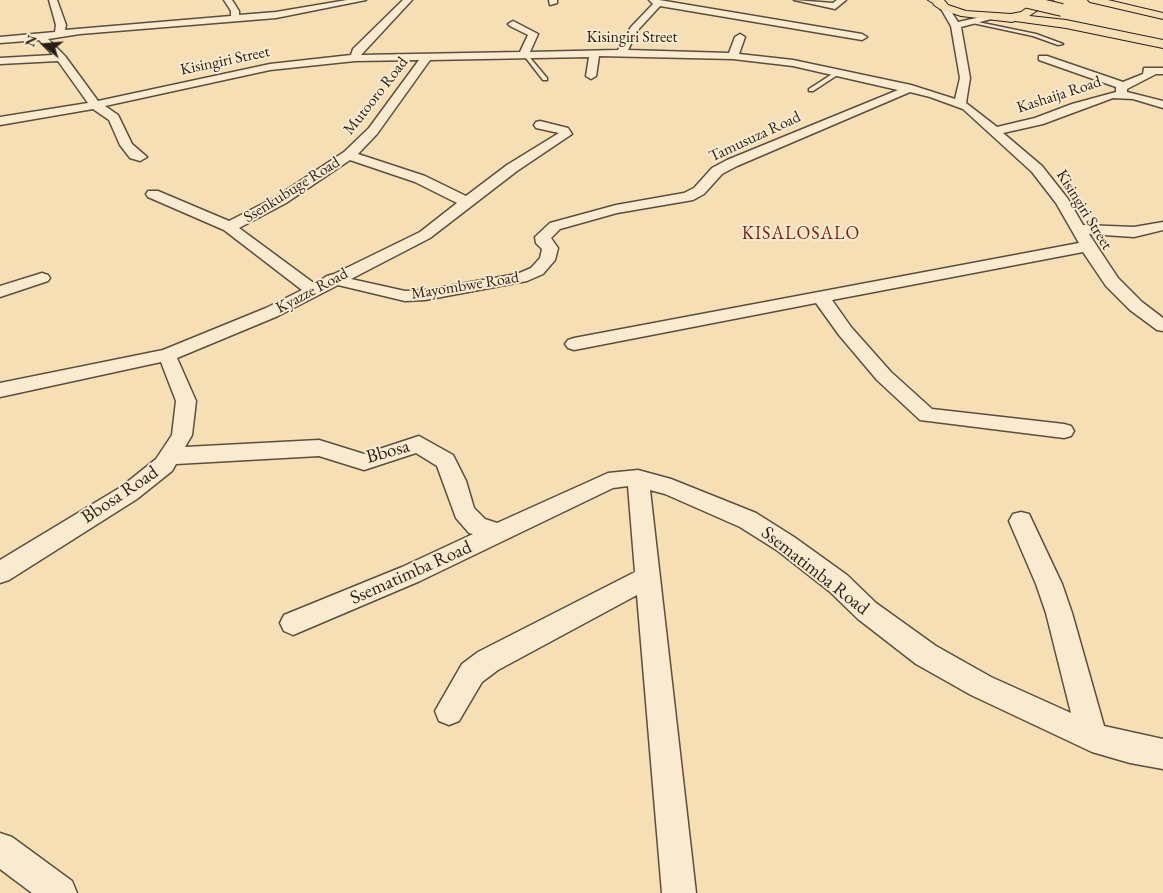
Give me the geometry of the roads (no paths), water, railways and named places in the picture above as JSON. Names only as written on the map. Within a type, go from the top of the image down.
[{"type":"main road","points":[[1042,0],[1072,9]]},
{"type":"main road","points":[[1012,18],[1025,14],[1047,0]]},
{"type":"main road","points":[[1094,0],[1162,20]]},
{"type":"main road","points":[[1107,0],[1162,20]]},
{"type":"main road","points":[[1023,1],[1162,20]]},
{"type":"main road","points":[[938,2],[965,14],[990,18],[1012,18],[1066,24],[1163,44]]},
{"type":"main road","points":[[1096,18],[1163,33]]},
{"type":"street","points":[[53,0],[61,25],[60,34]]},
{"type":"street","points":[[228,0],[235,11],[235,19]]},
{"type":"street","points":[[319,0],[328,7]]},
{"type":"street","points":[[0,40],[276,15],[362,0]]},
{"type":"street","points":[[355,58],[356,51],[408,0]]},
{"type":"street","points":[[798,0],[835,6],[842,0]]},
{"type":"street","points":[[622,53],[634,29],[655,1],[862,37]]},
{"type":"street","points":[[938,2],[956,26],[964,78],[960,103]]},
{"type":"street","points":[[956,26],[970,21],[990,18]]},
{"type":"street","points":[[513,24],[533,34],[524,54]]},
{"type":"street","points":[[733,56],[740,36]]},
{"type":"street","points":[[41,37],[61,58],[95,105],[114,118],[126,145],[135,155],[140,157]]},
{"type":"street","name":"Kisingiri Street","points":[[0,122],[95,105],[270,68],[355,58],[622,53],[733,56],[766,59],[839,72],[911,88],[960,103],[1018,150],[1047,180],[1112,282],[1136,306],[1163,326]]},
{"type":"street","points":[[591,76],[594,54]]},
{"type":"street","name":"Mutooro Road","points":[[348,155],[373,131],[427,56]]},
{"type":"street","points":[[0,61],[61,58]]},
{"type":"street","points":[[1043,58],[1122,90],[1152,72],[1148,70],[1163,71]]},
{"type":"street","name":"Tamusuza Road","points":[[587,217],[616,209],[679,200],[695,194],[717,171],[732,163],[911,88]]},
{"type":"street","name":"Kashaija Road","points":[[994,130],[1039,121],[1122,90],[1163,105]]},
{"type":"street","name":"Kyazze Road","points":[[0,390],[167,355],[253,320],[425,235],[518,164],[566,134],[564,131],[540,125]]},
{"type":"street","name":"Ssenkubuge Road","points":[[229,227],[281,200],[348,155],[420,179],[466,202]]},
{"type":"street","name":"Ssenkubuge Road","points":[[152,194],[229,227],[312,290]]},
{"type":"street","name":"Mayombwe Road","points":[[333,279],[405,296],[425,295],[521,278],[537,271],[547,260],[550,248],[544,243],[543,237],[549,229],[587,217]]},
{"type":"street","points":[[1079,229],[1134,232],[1163,226]]},
{"type":"street","points":[[574,344],[1088,246]]},
{"type":"street","points":[[0,292],[42,278]]},
{"type":"street","points":[[820,296],[845,331],[884,376],[919,410],[927,415],[1064,431]]},
{"type":"street","name":"Bbosa Road","points":[[0,573],[129,493],[148,479],[171,456],[182,436],[186,401],[167,355]]},
{"type":"street","name":"Bbosa","points":[[171,456],[318,448],[364,462],[419,444],[445,461],[464,512],[477,526],[499,533]]},
{"type":"street","name":"Ssematimba Road","points":[[293,623],[411,574],[608,481],[620,478],[638,478],[671,487],[748,520],[786,544],[838,583],[868,611],[926,655],[981,686],[1092,737],[1122,746],[1163,754]]},
{"type":"street","points":[[638,478],[679,893]]},
{"type":"street","points":[[1021,521],[1049,584],[1059,612],[1092,737]]},
{"type":"street","points":[[449,711],[472,673],[488,661],[648,577]]},
{"type":"street","points":[[0,850],[60,893]]},
{"type":"lane","points":[[970,21],[1034,35],[1060,44]]},
{"type":"lane","points":[[524,54],[545,79]]},
{"type":"lane","points":[[811,90],[839,72]]},
{"type":"district","name":"KISALOSALO","points":[[801,234]]}]
